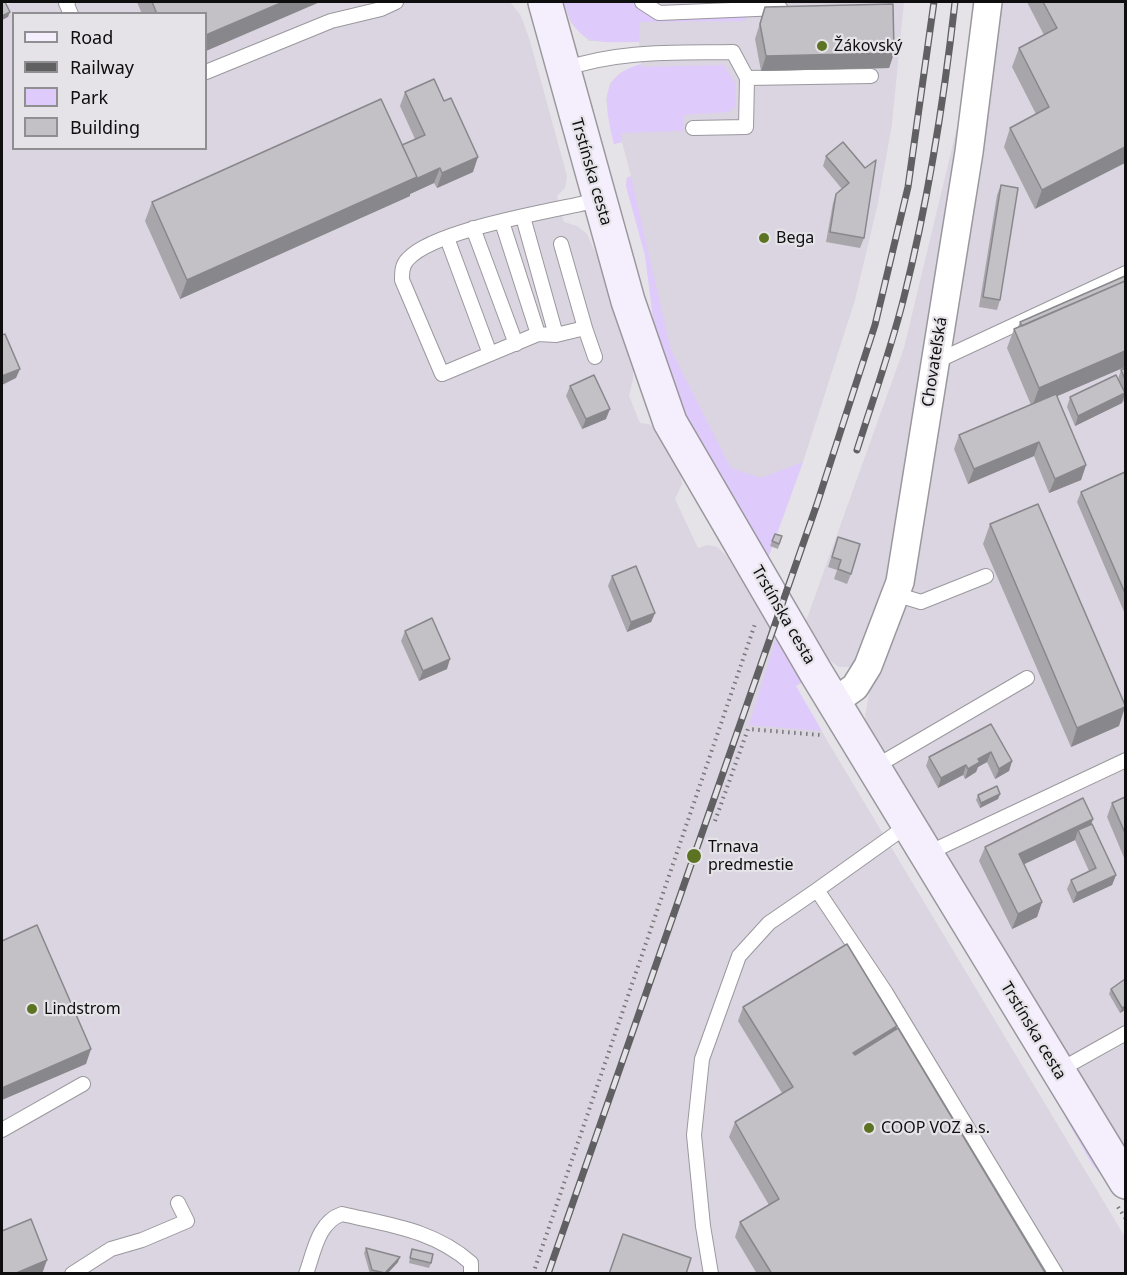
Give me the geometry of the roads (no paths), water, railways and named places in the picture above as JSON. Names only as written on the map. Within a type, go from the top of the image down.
[{"type":"main road","name":"Trstínska cesta","points":[[545,2],[599,200],[650,370],[670,422],[873,768],[1125,1182]]},
{"type":"street","name":"Chovateľská","points":[[834,702],[855,687],[868,666],[900,582],[969,152],[988,2]]},
{"type":"lane","points":[[207,72],[331,21],[381,9],[396,2]]},
{"type":"lane","points":[[642,2],[659,13],[797,8]]},
{"type":"lane","points":[[562,70],[598,58],[640,53],[733,52],[747,78],[746,127],[693,128]]},
{"type":"lane","points":[[747,78],[871,76]]},
{"type":"lane","points":[[585,328],[556,335],[538,334],[442,374],[402,280],[402,268],[409,258],[447,238],[473,228],[599,200]]},
{"type":"lane","points":[[523,217],[556,335]]},
{"type":"lane","points":[[502,222],[538,334]]},
{"type":"lane","points":[[473,228],[516,344]]},
{"type":"lane","points":[[447,238],[490,354]]},
{"type":"lane","points":[[561,244],[595,357]]},
{"type":"lane","points":[[935,362],[1125,273]]},
{"type":"lane","points":[[895,594],[921,602],[986,576]]},
{"type":"lane","points":[[873,768],[1027,678]]},
{"type":"lane","points":[[926,854],[1125,760]]},
{"type":"lane","points":[[711,1274],[703,1226],[694,1135],[702,1059],[739,956],[769,924],[908,825]]},
{"type":"lane","points":[[817,890],[886,993],[1056,1274]]},
{"type":"lane","points":[[1058,1071],[1125,1033]]},
{"type":"lane","points":[[2,1130],[83,1084]]},
{"type":"lane","points":[[72,1274],[111,1249],[142,1240],[187,1221],[178,1203]]},
{"type":"lane","points":[[306,1274],[329,1219],[342,1214],[425,1234],[452,1246],[471,1263],[471,1274]]},
{"type":"railway","points":[[548,1274],[817,504],[875,325],[908,187],[934,2]]},
{"type":"railway","points":[[857,450],[893,336],[913,261],[934,150],[955,2]]},
{"type":"place","name":"Žákovský","points":[[822,46]]},
{"type":"place","name":"Bega","points":[[764,238]]},
{"type":"place","name":"Trnava predmestie","points":[[694,856]]},
{"type":"place","name":"Lindstrom","points":[[32,1009]]},
{"type":"place","name":"COOP VOZ a.s.","points":[[869,1128]]}]
